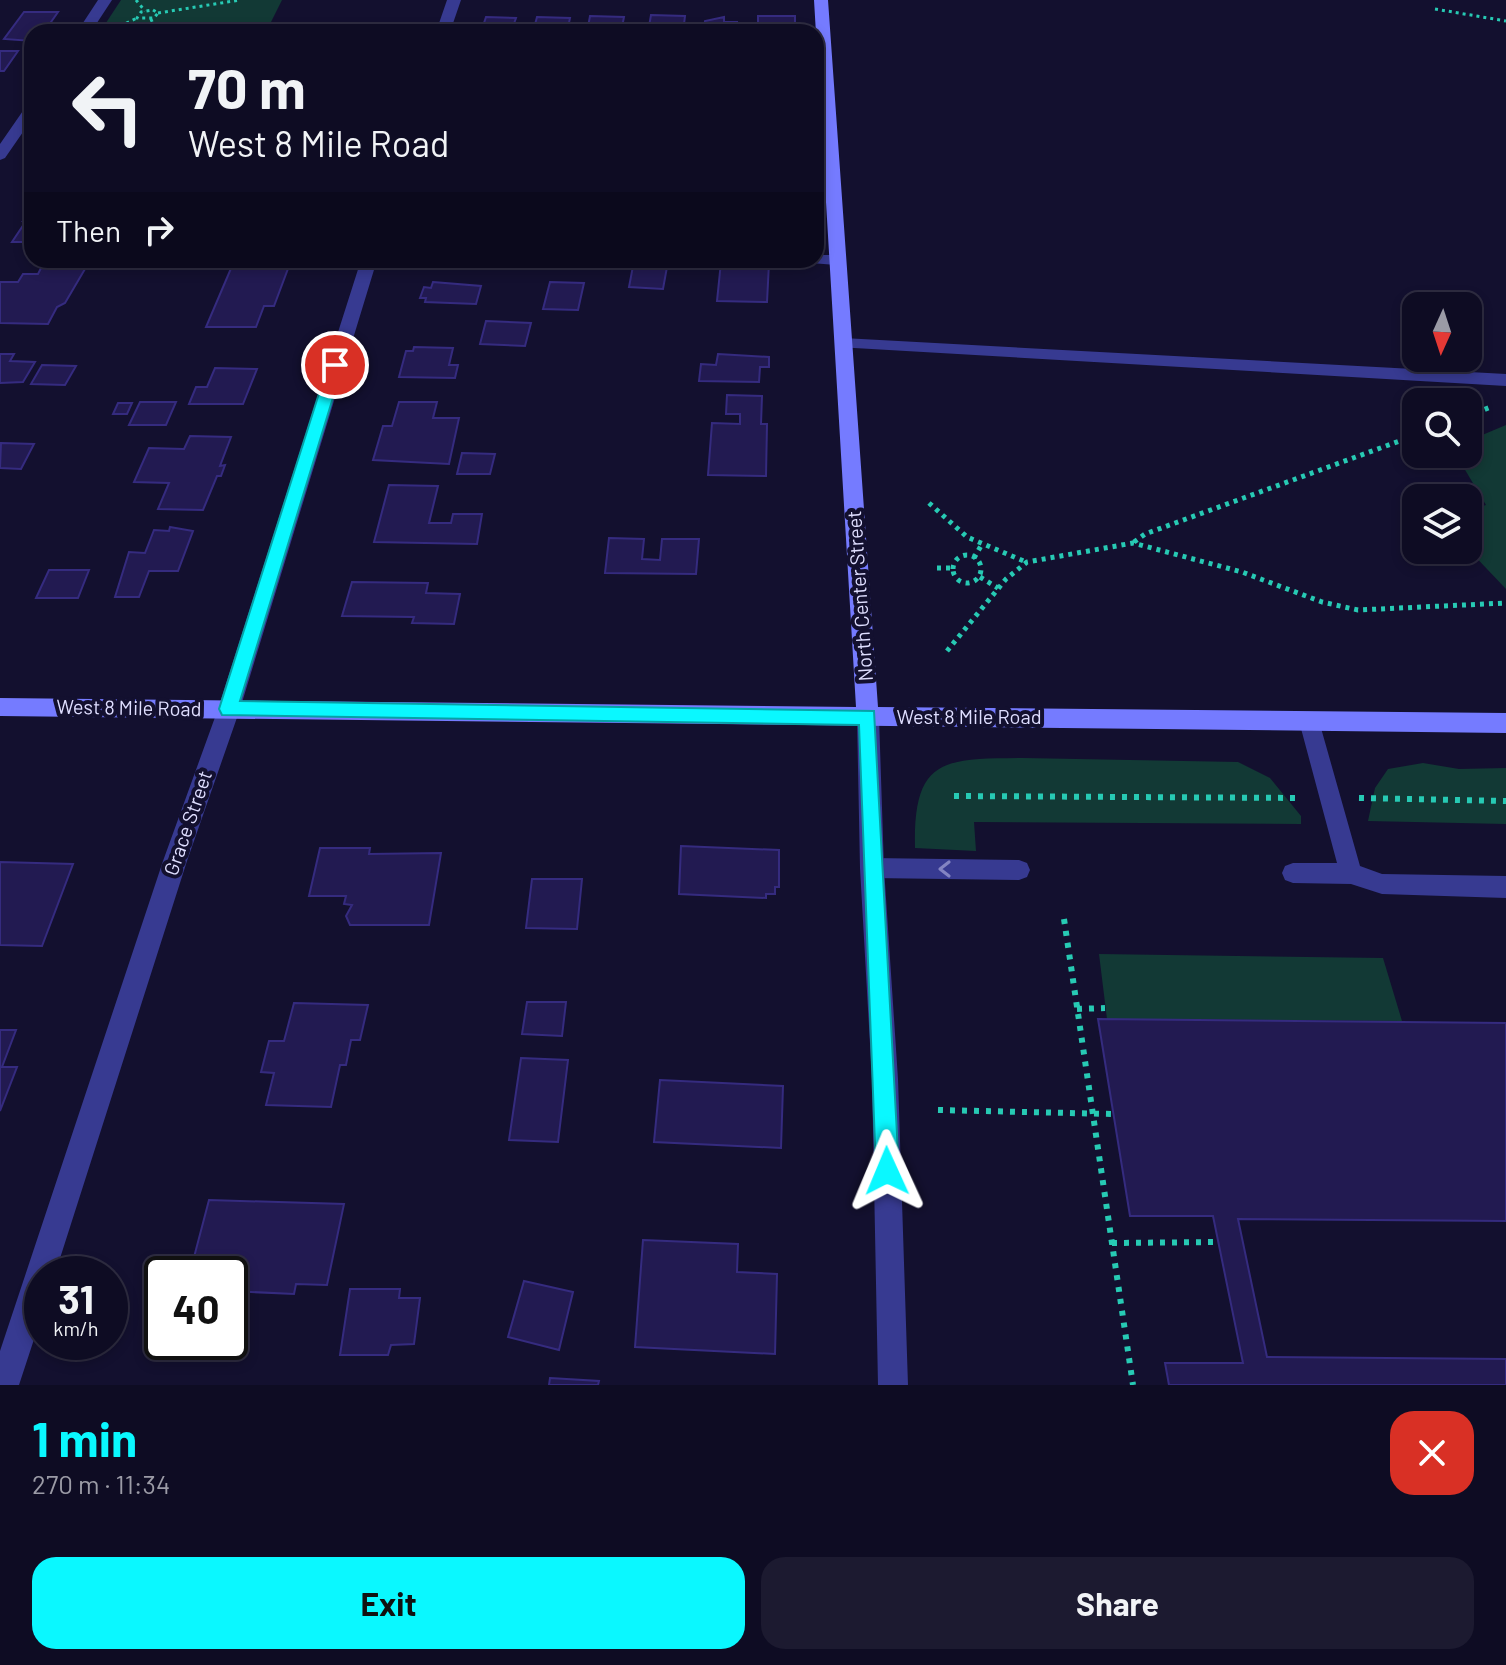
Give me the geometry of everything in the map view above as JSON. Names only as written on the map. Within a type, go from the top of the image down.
[{"type":"main road","name":"North Center Street","points":[[821,0],[822,24]]},
{"type":"main road","name":"North Center Street","points":[[824,52],[868,717]]},
{"type":"main road","name":"West 8 Mile Road","points":[[0,707],[1506,723]]},
{"type":"street","points":[[89,24],[105,0]]},
{"type":"street","points":[[446,24],[454,0]]},
{"type":"street","points":[[0,155],[24,120]]},
{"type":"street","name":"Grace Street","points":[[4,1385],[175,861],[229,709],[367,268]]},
{"type":"street","name":"North Center Street","points":[[868,717],[872,868],[885,1079],[893,1385]]},
{"type":"lane","points":[[824,260],[836,260]]},
{"type":"lane","points":[[843,343],[1506,380]]},
{"type":"lane","points":[[1309,721],[1351,874]]},
{"type":"lane","points":[[872,868],[1019,870]]},
{"type":"lane","points":[[1293,873],[1351,874],[1382,884],[1506,887]]},
{"type":"path","points":[[136,0],[145,11],[158,13],[240,0]]},
{"type":"path","points":[[1435,9],[1506,21]]},
{"type":"path","points":[[127,24],[145,11]]},
{"type":"path","points":[[137,18],[151,19],[158,13]]},
{"type":"path","points":[[151,19],[153,24]]},
{"type":"path","points":[[1482,411],[1506,402]]},
{"type":"path","points":[[1133,543],[1145,534],[1402,440]]},
{"type":"path","points":[[929,503],[967,537],[1027,562]]},
{"type":"path","points":[[947,651],[998,588],[1027,562],[1133,543],[1242,572],[1322,602],[1358,610],[1506,603]]},
{"type":"path","points":[[974,558],[982,544]]},
{"type":"path","points":[[951,568],[959,557],[974,558],[983,568],[980,577]]},
{"type":"path","points":[[937,568],[951,568]]},
{"type":"path","points":[[951,568],[953,575],[962,580],[980,577],[998,588]]},
{"type":"path","points":[[954,796],[1268,798]]},
{"type":"path","points":[[1384,798],[1506,801]]},
{"type":"path","points":[[1064,919],[1133,1385]]},
{"type":"path","points":[[1077,1009],[1105,1008]]},
{"type":"path","points":[[938,1110],[1113,1114]]},
{"type":"path","points":[[1112,1243],[1218,1242]]},
{"type":"green space","points":[[121,0],[282,0],[270,24],[105,24]]},
{"type":"green space","points":[[1506,425],[1506,589],[1482,564],[1482,506],[1486,505],[1482,498],[1482,484],[1473,484],[1464,468],[1482,468],[1482,435]]},
{"type":"green space","points":[[973,760],[1238,762],[1270,778],[1301,816],[1301,824],[974,822],[976,851],[915,848],[920,796],[927,780],[939,769]]},
{"type":"green space","points":[[1423,763],[1459,769],[1506,768],[1506,824],[1368,821],[1375,788],[1388,769]]},
{"type":"green space","points":[[1099,954],[1383,958],[1402,1021],[1107,1019]]},
{"type":"building","points":[[24,12],[58,12],[50,24],[24,24],[24,40],[4,39]]},
{"type":"building","points":[[651,15],[685,16],[684,24],[649,24]]},
{"type":"building","points":[[590,16],[624,17],[623,24],[588,24]]},
{"type":"building","points":[[758,16],[795,16],[795,24],[758,24]]},
{"type":"building","points":[[486,17],[516,18],[514,24],[484,24]]},
{"type":"building","points":[[537,17],[570,18],[569,24],[535,24]]},
{"type":"building","points":[[724,17],[724,22],[737,22],[705,24],[705,21]]},
{"type":"building","points":[[0,51],[18,51],[4,71],[0,71]]},
{"type":"building","points":[[24,224],[24,242],[12,242]]},
{"type":"building","points":[[41,268],[85,269],[48,324],[0,323],[0,282],[18,282],[23,274],[38,274]]},
{"type":"building","points":[[231,268],[288,268],[274,306],[264,306],[256,327],[206,327]]},
{"type":"building","points":[[633,268],[667,268],[663,289],[629,287]]},
{"type":"building","points":[[720,268],[769,268],[767,302],[717,301]]},
{"type":"building","points":[[433,282],[481,286],[476,304],[425,302],[426,298],[420,298],[424,287],[431,288]]},
{"type":"building","points":[[550,282],[584,283],[578,310],[543,309]]},
{"type":"building","points":[[486,321],[531,323],[525,346],[480,344]]},
{"type":"building","points":[[414,347],[453,348],[449,365],[458,365],[455,378],[399,377],[406,351],[413,351]]},
{"type":"building","points":[[0,354],[14,354],[10,361],[35,362],[23,382],[0,383]]},
{"type":"building","points":[[718,354],[769,357],[769,367],[760,367],[759,382],[699,381],[701,364],[716,365]]},
{"type":"building","points":[[42,365],[76,366],[65,385],[31,384]]},
{"type":"building","points":[[215,368],[257,369],[243,404],[189,404],[196,387],[207,387]]},
{"type":"building","points":[[727,395],[762,396],[761,424],[767,424],[766,476],[708,475],[712,423],[740,424],[740,414],[726,414]]},
{"type":"building","points":[[140,402],[176,402],[166,425],[129,425]]},
{"type":"building","points":[[399,402],[437,402],[433,418],[459,418],[449,464],[373,460],[383,426],[392,426]]},
{"type":"building","points":[[118,403],[132,403],[127,414],[113,414]]},
{"type":"building","points":[[190,436],[231,437],[220,466],[225,465],[221,476],[217,476],[203,510],[158,509],[169,483],[134,482],[149,448],[184,449]]},
{"type":"building","points":[[1,443],[34,444],[21,469],[0,468]]},
{"type":"building","points":[[462,453],[495,454],[490,474],[457,474]]},
{"type":"building","points":[[389,485],[438,486],[429,523],[451,523],[453,514],[482,514],[477,544],[374,542]]},
{"type":"building","points":[[170,527],[193,531],[178,571],[149,571],[139,597],[115,597],[129,552],[145,553],[154,530],[169,531]]},
{"type":"building","points":[[609,538],[644,539],[642,559],[660,560],[662,539],[699,539],[696,574],[605,573]]},
{"type":"building","points":[[49,570],[89,570],[78,598],[36,598]]},
{"type":"building","points":[[352,582],[428,583],[426,593],[460,594],[454,624],[412,623],[414,617],[342,616]]},
{"type":"building","points":[[681,846],[779,850],[779,887],[775,887],[775,894],[766,894],[766,898],[679,894]]},
{"type":"building","points":[[320,848],[370,848],[369,854],[441,853],[429,925],[350,925],[346,916],[352,905],[344,904],[346,896],[309,896]]},
{"type":"building","points":[[0,862],[73,864],[42,946],[0,945]]},
{"type":"building","points":[[532,879],[582,879],[577,929],[526,928]]},
{"type":"building","points":[[527,1002],[566,1002],[562,1036],[522,1034]]},
{"type":"building","points":[[294,1003],[368,1005],[360,1040],[351,1040],[346,1065],[340,1065],[331,1107],[266,1105],[274,1073],[261,1072],[269,1041],[284,1041]]},
{"type":"building","points":[[1098,1019],[1506,1023],[1506,1221],[1238,1219],[1267,1357],[1506,1359],[1506,1385],[1169,1385],[1165,1363],[1243,1363],[1213,1216],[1130,1216]]},
{"type":"building","points":[[0,1030],[16,1030],[2,1067],[17,1067],[0,1111]]},
{"type":"building","points":[[521,1058],[568,1060],[558,1142],[509,1140]]},
{"type":"building","points":[[660,1080],[783,1086],[781,1148],[654,1142]]},
{"type":"building","points":[[209,1200],[344,1204],[327,1285],[296,1284],[294,1294],[248,1292],[248,1256],[194,1256]]},
{"type":"building","points":[[643,1240],[738,1244],[737,1272],[777,1274],[775,1354],[635,1347]]},
{"type":"building","points":[[524,1281],[573,1292],[559,1350],[508,1337]]},
{"type":"building","points":[[350,1289],[400,1289],[399,1298],[420,1298],[414,1344],[391,1345],[388,1355],[340,1355]]},
{"type":"building","points":[[550,1378],[599,1381],[598,1385],[549,1385]]},
{"type":"route","points":[[335,365],[229,709],[868,717],[887,1171]]}]
